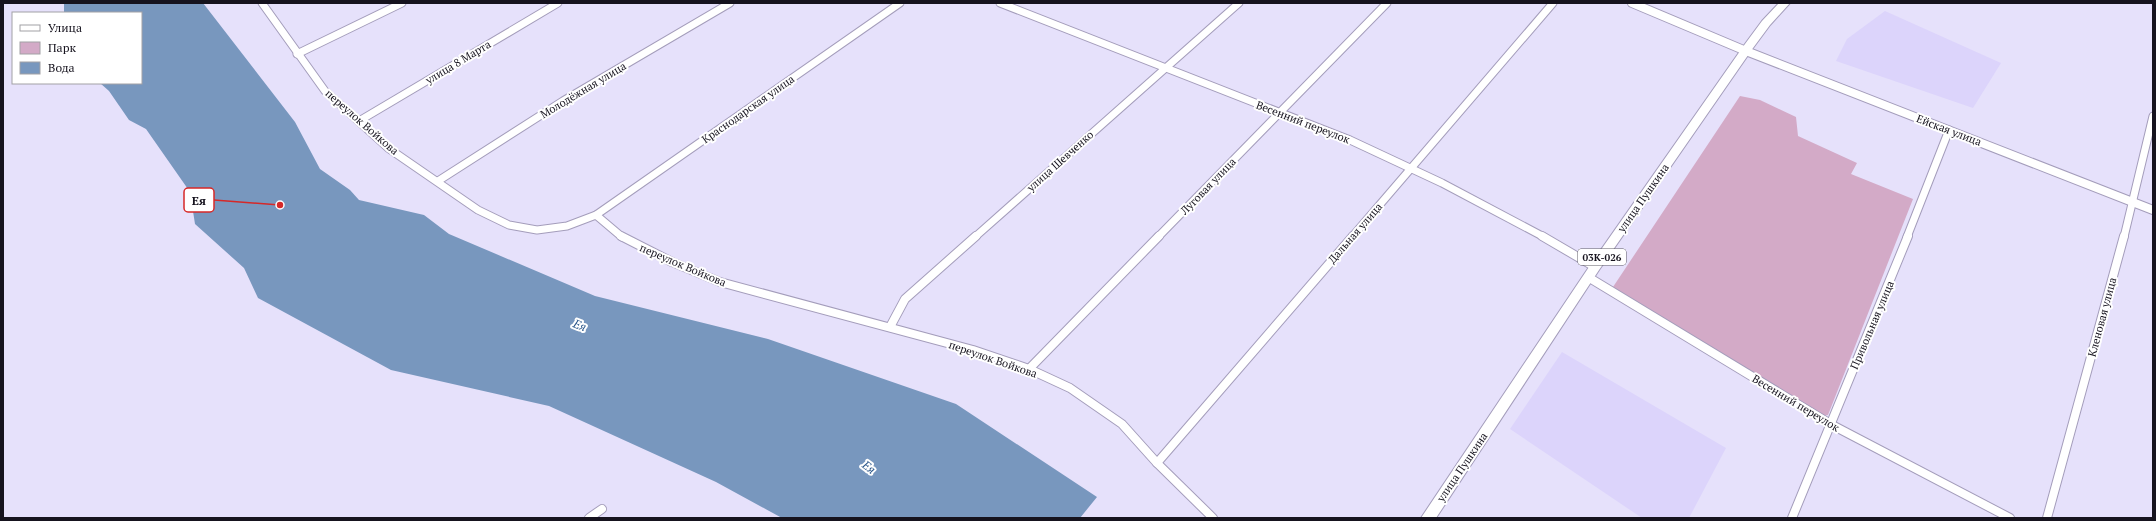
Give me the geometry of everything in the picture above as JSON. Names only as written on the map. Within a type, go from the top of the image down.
[{"type":"main road","name":"улица Пушкина","points":[[1428,518],[1591,272],[1766,23],[1785,3]]},
{"type":"street","name":"переулок Войкова","points":[[262,3],[297,54],[325,91],[388,148],[478,210],[510,226],[537,230],[567,226],[596,215],[626,240],[672,262],[720,282],[973,350],[1029,370],[1070,388],[1122,424],[1157,463],[1213,518]]},
{"type":"street","points":[[297,54],[402,3]]},
{"type":"street","name":"улица 8 Марта","points":[[359,121],[558,3]]},
{"type":"street","name":"Молодёжная улица","points":[[438,181],[563,101],[730,3]]},
{"type":"street","name":"Краснодарская улица","points":[[596,215],[900,3]]},
{"type":"street","name":"Весенний переулок","points":[[1000,3],[1166,67],[1279,114],[1318,126],[1412,168],[1553,241],[1591,272],[1832,425],[2010,518]]},
{"type":"street","name":"улица Шевченко","points":[[890,327],[905,299],[1239,3]]},
{"type":"street","name":"Луговая улица","points":[[1029,370],[1387,3]]},
{"type":"street","name":"Дальная улица","points":[[1157,463],[1553,3]]},
{"type":"street","name":"Ейская улица","points":[[1632,3],[1746,51],[2153,210]]},
{"type":"street","name":"Кленовая улица","points":[[2047,518],[2133,202],[2153,116]]},
{"type":"street","name":"Привольная улица","points":[[1792,518],[1832,425],[1835,412],[1879,310],[1949,130]]},
{"type":"street","points":[[589,518],[602,509]]},
{"type":"shaded area","points":[[1885,11],[2001,63],[1973,108],[1836,61],[1847,39]]},
{"type":"shaded area","points":[[1562,352],[1726,448],[1689,518],[1642,518],[1510,429]]},
{"type":"green space","points":[[1740,96],[1760,100],[1796,117],[1798,136],[1857,163],[1851,174],[1913,199],[1828,415],[1823,416],[1613,287]]},
{"type":"water","points":[[64,3],[203,3],[295,122],[320,169],[350,190],[359,200],[424,215],[449,234],[595,296],[768,339],[956,404],[1097,497],[1080,518],[782,518],[716,482],[549,406],[391,370],[258,298],[244,268],[195,224],[190,192],[146,129],[129,120],[109,91],[101,84],[142,84],[142,12],[64,12]]},
{"type":"place","name":"Ея","points":[[280,205]]}]
